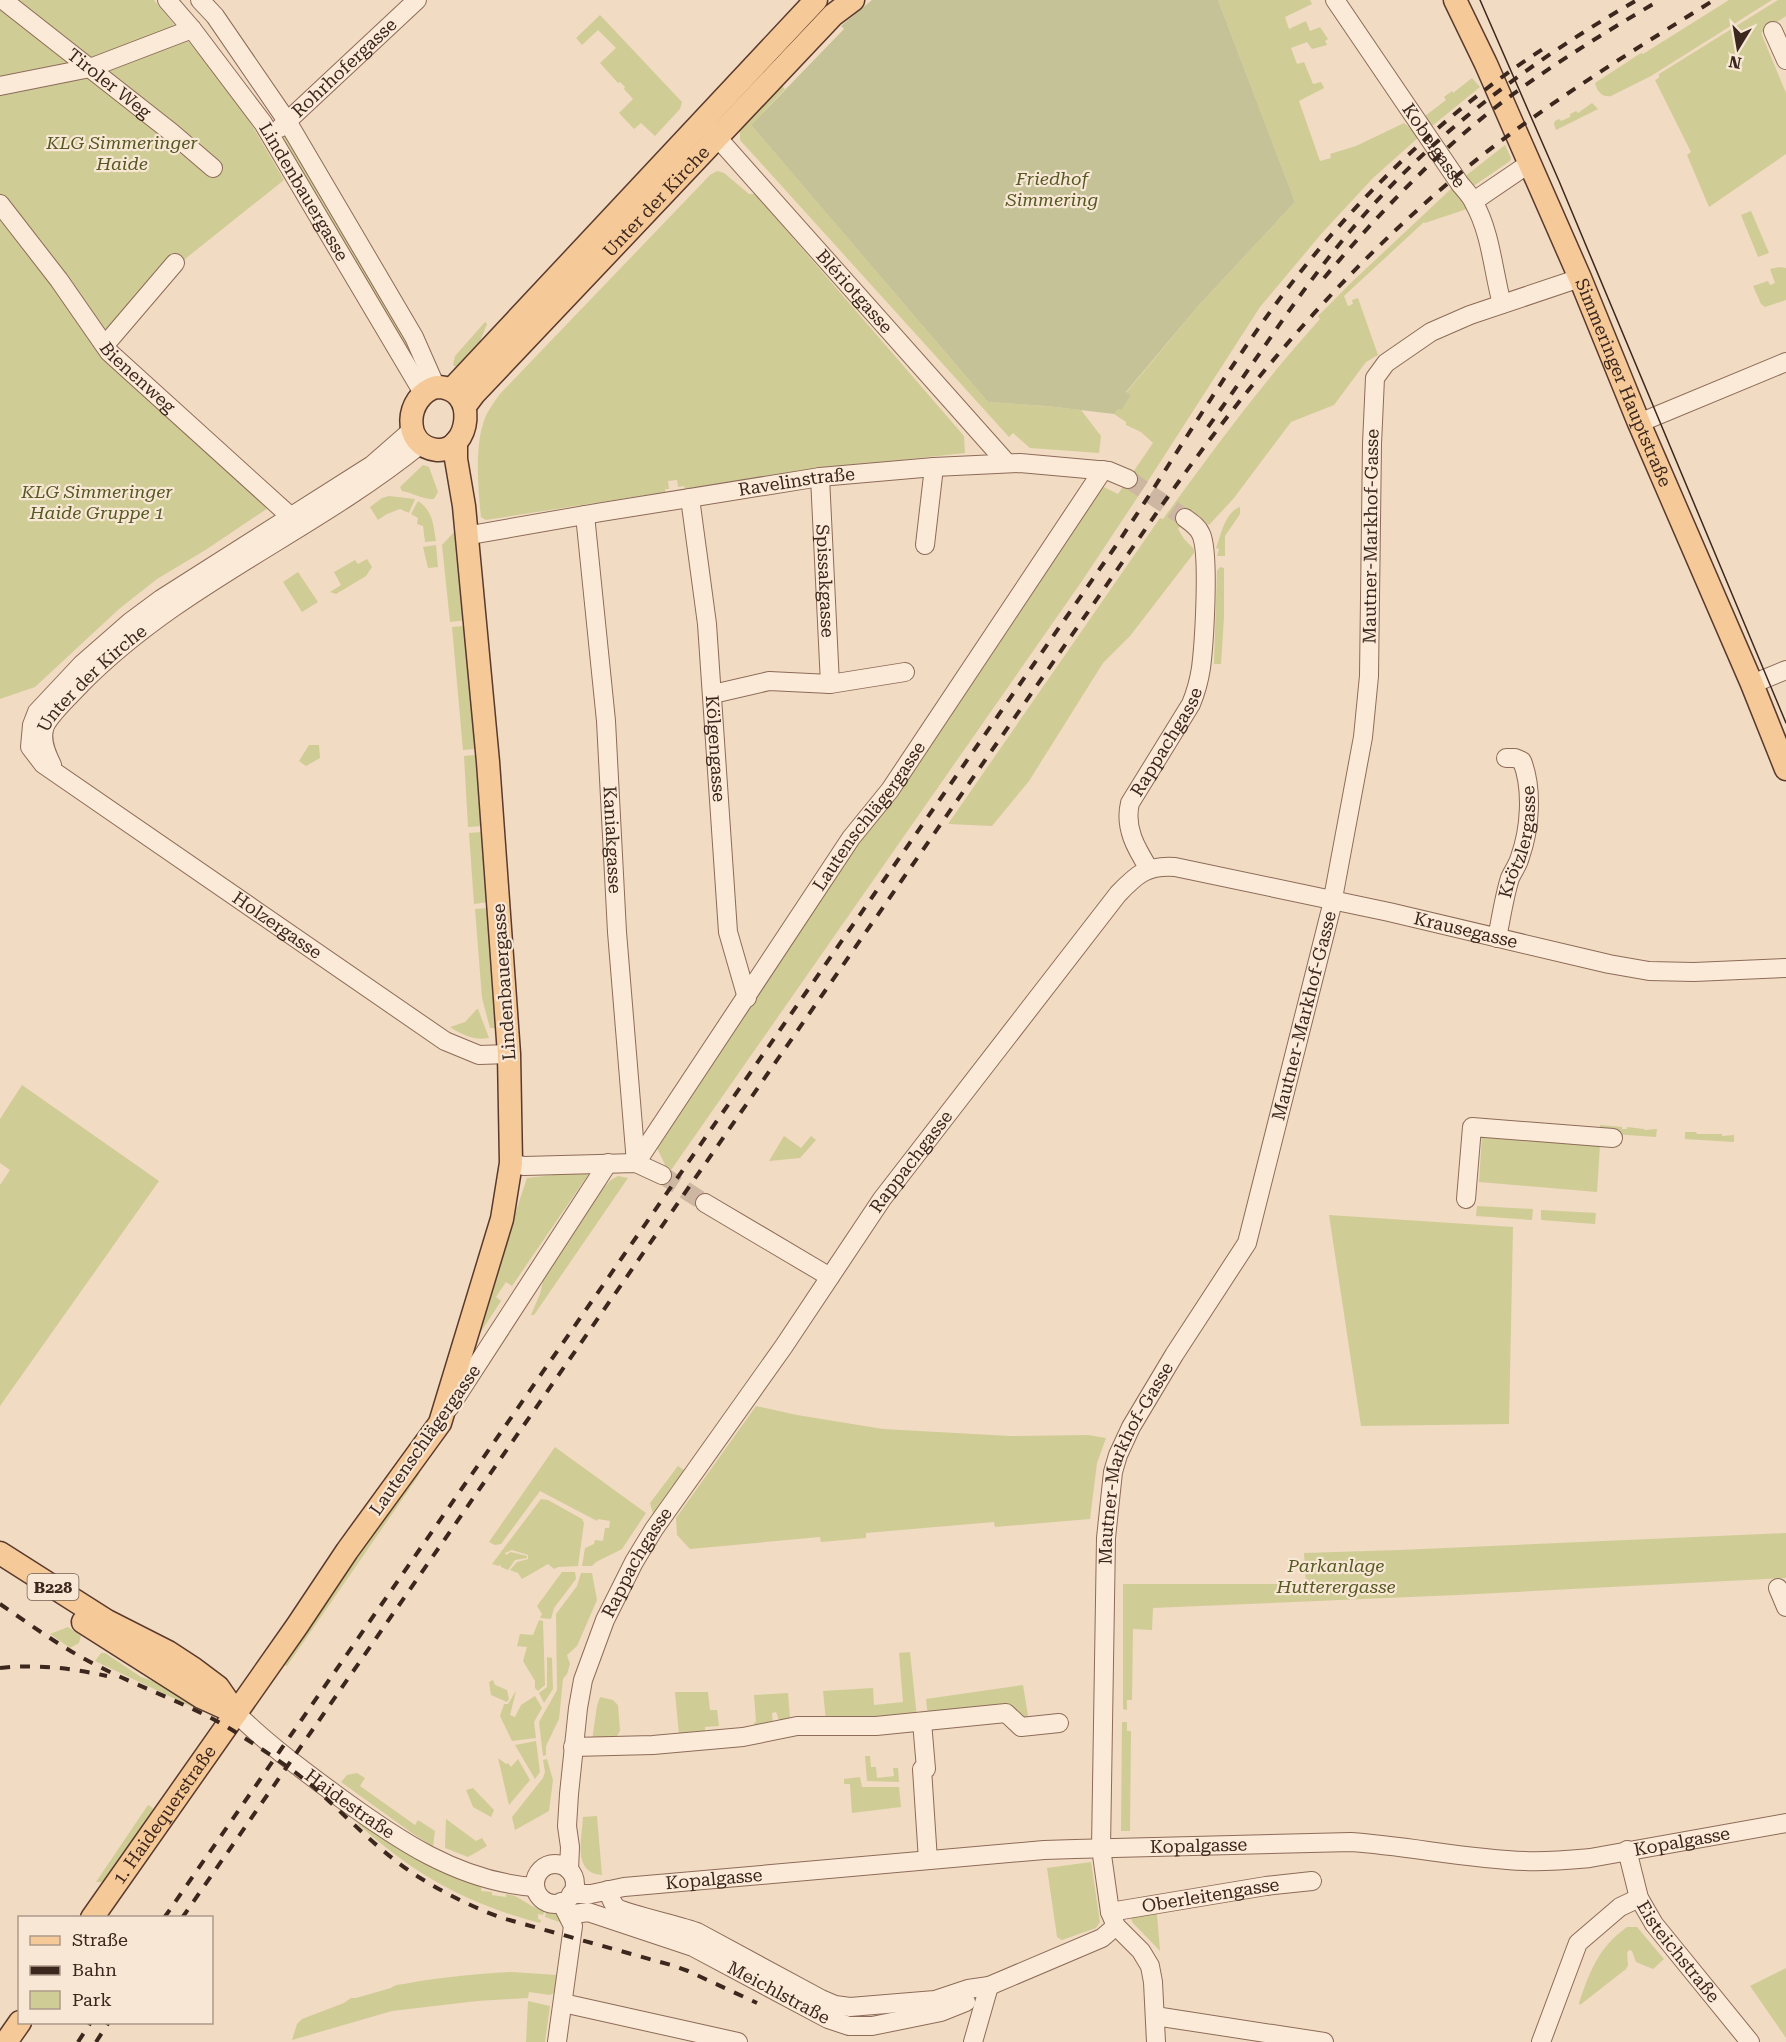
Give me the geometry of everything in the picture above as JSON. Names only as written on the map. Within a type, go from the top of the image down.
[{"type":"main road","name":"Unter der Kirche","points":[[444,394],[466,419],[462,434],[432,441],[411,414],[416,403],[444,394],[474,394],[710,130],[816,0]]},
{"type":"main road","name":"Unter der Kirche","points":[[710,130],[833,15],[853,0]]},
{"type":"main road","name":"Simmeringer Hauptstraße","points":[[1458,1],[1580,278],[1786,769]]},
{"type":"main road","name":"Lindenbauergasse","points":[[432,441],[465,534],[488,762],[509,1054],[512,1163],[502,1219],[440,1422]]},
{"type":"main road","name":"Lautenschlägergasse","points":[[236,1713],[347,1551],[440,1422]]},
{"type":"main road","name":"Haidestraße","points":[[0,1555],[107,1621],[168,1652],[194,1669],[218,1687],[236,1713]]},
{"type":"main road","name":"1. Haidequerstraße","points":[[93,1916],[236,1713]]},
{"type":"main road","points":[[6,2042],[19,2024]]},
{"type":"street","name":"Tiroler Weg","points":[[3,0],[213,168]]},
{"type":"street","name":"Lindenbauergasse","points":[[167,0],[192,29],[271,135],[444,394]]},
{"type":"street","name":"Lindenbauergasse","points":[[200,0],[215,16],[287,121],[414,337],[444,394]]},
{"type":"street","name":"Rohrhofergasse","points":[[271,135],[417,0]]},
{"type":"street","name":"Kobelgasse","points":[[1335,0],[1460,184],[1474,201],[1487,234],[1494,276],[1502,304]]},
{"type":"street","points":[[0,86],[90,68],[192,29]]},
{"type":"street","points":[[1773,31],[1786,60]]},
{"type":"street","name":"Blériotgasse","points":[[710,130],[1006,462]]},
{"type":"street","points":[[1474,201],[1530,163]]},
{"type":"street","name":"Bienenweg","points":[[0,204],[59,280],[109,352],[295,522]]},
{"type":"street","points":[[105,345],[175,263]]},
{"type":"street","name":"Mautner-Markhof-Gasse","points":[[1113,1919],[1101,1848],[1106,1538],[1113,1472],[1131,1427],[1174,1354],[1247,1243],[1333,901],[1365,723],[1369,676],[1375,378],[1386,363],[1431,332],[1470,315],[1580,278]]},
{"type":"street","points":[[1639,423],[1786,362]]},
{"type":"street","name":"Unter der Kirche","points":[[56,771],[43,764],[30,747],[38,725],[37,712],[82,664],[113,645],[161,599],[295,522],[372,465],[432,441]]},
{"type":"street","name":"Ravelinstraße","points":[[465,534],[820,477],[934,467],[1006,462],[1103,470],[1128,478]]},
{"type":"street","points":[[926,545],[934,467]]},
{"type":"street","name":"Lautenschlägergasse","points":[[636,1163],[851,838],[890,790],[1103,470]]},
{"type":"street","name":"Spissakgasse","points":[[820,477],[830,684]]},
{"type":"street","name":"Kölgengasse","points":[[690,498],[707,624],[728,932],[747,998]]},
{"type":"street","name":"Kaniakgasse","points":[[585,515],[606,721],[617,932],[636,1163]]},
{"type":"street","name":"Rappachgasse","points":[[557,2042],[573,1926],[569,1893],[570,1847],[567,1826],[578,1708],[592,1652],[615,1596],[654,1529],[784,1347],[882,1199],[1118,894],[1139,874],[1149,868],[1129,829],[1127,818],[1130,803],[1191,704],[1201,668],[1206,572],[1204,542],[1194,524],[1185,518]]},
{"type":"street","points":[[1752,684],[1786,670]]},
{"type":"street","points":[[713,694],[769,681],[830,684],[905,672]]},
{"type":"street","name":"Krötzlergasse","points":[[1497,938],[1510,879],[1520,858],[1528,823],[1525,769],[1522,761],[1506,758]]},
{"type":"street","name":"Holzergasse","points":[[56,771],[445,1041],[479,1055],[509,1054]]},
{"type":"street","name":"Krausegasse","points":[[1149,868],[1175,867],[1389,912],[1609,964],[1648,971],[1694,972],[1786,968]]},
{"type":"street","points":[[1466,1199],[1472,1127],[1613,1138]]},
{"type":"street","points":[[512,1163],[527,1166],[636,1163],[662,1175]]},
{"type":"street","name":"Lautenschlägergasse","points":[[440,1422],[608,1163]]},
{"type":"street","points":[[705,1203],[830,1277]]},
{"type":"street","points":[[1778,1588],[1786,1607]]},
{"type":"street","name":"Haidestraße","points":[[236,1713],[295,1765],[377,1825],[422,1852],[502,1884],[541,1875]]},
{"type":"street","points":[[573,1747],[646,1745],[743,1737],[797,1726],[876,1726],[1006,1713],[1021,1727],[1059,1723]]},
{"type":"street","points":[[922,1722],[926,1769],[922,1769],[928,1860]]},
{"type":"street","name":"Kopalgasse","points":[[569,1893],[593,1884],[608,1890],[1044,1850],[1101,1848],[1351,1842],[1387,1844],[1478,1858],[1527,1862],[1560,1861],[1590,1858],[1786,1823]]},
{"type":"street","name":"Rappachgasse","points":[[541,1875],[567,1826]]},
{"type":"street","name":"Eisteichstraße","points":[[1627,1850],[1639,1898],[1654,1924],[1750,2042]]},
{"type":"street","points":[[564,1866],[569,1893],[548,1902],[537,1894],[541,1875],[564,1866]]},
{"type":"street","name":"Oberleitengasse","points":[[1113,1919],[1266,1886],[1312,1881]]},
{"type":"street","name":"Meichlstraße","points":[[608,1890],[612,1902],[620,1910],[677,1924],[697,1932],[835,2005],[850,2007],[924,2001],[989,1986],[1102,1938],[1113,1919]]},
{"type":"street","name":"Meichlstraße","points":[[569,1893],[588,1912],[693,1947],[828,2019],[849,2026],[872,2026],[940,2012],[973,1999],[989,1986]]},
{"type":"street","points":[[1541,2042],[1578,1943],[1620,1907],[1639,1898]]},
{"type":"street","points":[[1113,1919],[1141,1951],[1150,1966],[1156,2042]]},
{"type":"street","points":[[973,2042],[989,1986]]},
{"type":"street","points":[[563,2003],[738,2042]]},
{"type":"street","points":[[1155,2016],[1324,2042]]},
{"type":"green space","name":"KLG Simmeringer Haide","points":[[0,0],[154,0],[239,103],[284,180],[185,259],[109,346],[271,506],[157,579],[119,609],[35,687],[0,699]]},
{"type":"green space","name":"Friedhof Simmering","points":[[872,0],[1218,0],[1295,202],[1198,306],[1126,392],[1131,395],[1121,410],[1118,409],[1114,414],[988,402],[751,125],[844,29],[841,26]]},
{"type":"green space","points":[[1218,0],[1310,0],[1312,4],[1285,17],[1289,29],[1306,21],[1310,31],[1320,27],[1328,39],[1325,41],[1327,45],[1312,49],[1307,42],[1291,48],[1297,64],[1304,62],[1313,84],[1321,82],[1324,88],[1299,101],[1320,161],[1331,158],[1330,154],[1356,146],[1404,123],[1420,136],[1373,178],[1322,233],[1260,307],[1082,581],[669,1173],[655,1144],[855,842],[1099,488],[1104,487],[1118,494],[1153,443],[1114,414],[1118,408],[1120,410],[1131,395],[1126,393],[1198,306],[1295,202]]},
{"type":"green space","points":[[1729,0],[1772,0],[1651,76],[1611,96],[1605,96],[1599,91],[1595,83]]},
{"type":"green space","points":[[1778,0],[1786,0],[1786,16],[1761,33],[1786,93],[1786,154],[1709,207],[1687,155],[1691,152],[1655,80],[1659,78],[1659,74]]},
{"type":"green space","points":[[600,15],[682,102],[680,109],[655,136],[641,123],[634,129],[619,113],[633,99],[624,89],[625,87],[620,82],[618,83],[600,63],[616,48],[598,30],[582,45],[576,38]]},
{"type":"green space","points":[[1472,78],[1480,87],[1432,126],[1425,116],[1446,100],[1444,97]]},
{"type":"green space","points":[[782,86],[785,89],[751,125],[988,402],[1081,410],[1101,436],[1099,453],[1030,448],[1013,433],[1009,437],[740,140],[740,131]]},
{"type":"green space","points":[[1592,103],[1598,109],[1556,130],[1555,121],[1570,117],[1570,114],[1576,111],[1578,113]]},
{"type":"green space","points":[[283,132],[407,341],[417,366],[281,135]]},
{"type":"green space","points":[[1505,145],[1511,158],[1510,161],[1472,187],[1463,178]]},
{"type":"green space","points":[[717,171],[724,173],[749,194],[755,194],[964,436],[965,453],[808,470],[685,489],[684,486],[678,487],[677,480],[668,481],[669,489],[665,489],[665,492],[486,520],[481,517],[478,470],[480,434],[486,416],[499,395],[710,175]]},
{"type":"green space","points":[[1452,188],[1467,209],[1424,222],[1344,296],[1348,306],[1353,304],[1352,300],[1358,298],[1378,355],[1366,362],[1334,405],[1291,422],[1234,498],[1209,525],[1191,510],[1178,529],[1194,549],[1194,553],[1130,636],[1103,663],[1029,781],[992,826],[948,824],[1160,518],[1163,519],[1258,392],[1320,319],[1318,316]]},
{"type":"green space","points":[[1751,211],[1769,253],[1758,257],[1741,215]]},
{"type":"green space","points":[[1786,268],[1786,300],[1765,307],[1761,304],[1753,286],[1768,281],[1770,285],[1775,283],[1770,269]]},
{"type":"green space","points":[[485,322],[487,324],[478,346],[457,368],[453,365],[455,356]]},
{"type":"green space","points":[[423,465],[429,467],[438,492],[434,499],[402,491],[400,487]]},
{"type":"green space","points":[[389,496],[415,499],[409,513],[400,509],[378,520],[370,507]]},
{"type":"green space","points":[[418,501],[427,509],[436,541],[425,542],[423,526],[417,524],[418,518],[411,514]]},
{"type":"green space","points":[[1240,507],[1240,514],[1225,536],[1225,556],[1217,556],[1219,549],[1216,548],[1224,524]]},
{"type":"green space","points":[[455,531],[463,574],[467,620],[450,622],[442,545]]},
{"type":"green space","points":[[436,545],[438,567],[428,568],[423,547]]},
{"type":"green space","points":[[367,559],[372,567],[366,576],[336,594],[330,592],[341,585],[334,572],[355,560],[358,564]]},
{"type":"green space","points":[[1220,567],[1224,568],[1224,617],[1221,664],[1214,664],[1217,571]]},
{"type":"green space","points":[[298,572],[318,602],[302,612],[283,582]]},
{"type":"green space","points":[[465,626],[475,749],[463,750],[452,627]]},
{"type":"green space","points":[[309,745],[319,745],[320,758],[306,766],[299,761]]},
{"type":"green space","points":[[475,755],[481,826],[468,827],[464,756]]},
{"type":"green space","points":[[482,832],[488,902],[474,904],[469,833]]},
{"type":"green space","points":[[488,908],[496,1028],[490,1028],[482,998],[475,909]]},
{"type":"green space","points":[[477,1009],[489,1038],[469,1037],[450,1027],[465,1022]]},
{"type":"green space","points":[[22,1085],[159,1181],[0,1406],[0,1185],[10,1170],[0,1163],[0,1119]]},
{"type":"green space","points":[[1600,1125],[1622,1127],[1622,1129],[1627,1129],[1627,1127],[1657,1129],[1656,1137],[1599,1133]]},
{"type":"green space","points":[[1685,1132],[1734,1135],[1734,1142],[1685,1139]]},
{"type":"green space","points":[[1482,1135],[1600,1145],[1597,1192],[1479,1182]]},
{"type":"green space","points":[[784,1136],[801,1148],[811,1136],[816,1140],[800,1158],[769,1161]]},
{"type":"green space","points":[[570,1173],[588,1175],[512,1286],[506,1282],[496,1297],[501,1301],[473,1344],[527,1178]]},
{"type":"green space","points":[[618,1176],[628,1178],[534,1315],[531,1315],[540,1294],[546,1268],[600,1186],[604,1187]]},
{"type":"green space","points":[[1477,1206],[1533,1209],[1532,1220],[1476,1216]]},
{"type":"green space","points":[[1541,1210],[1596,1213],[1595,1224],[1541,1220]]},
{"type":"green space","points":[[1329,1215],[1513,1227],[1509,1424],[1361,1426]]},
{"type":"green space","points":[[756,1406],[883,1429],[1010,1436],[1088,1435],[1106,1438],[1097,1463],[1090,1519],[995,1527],[994,1522],[866,1533],[866,1538],[821,1542],[820,1537],[690,1549],[677,1535],[676,1518]]},
{"type":"green space","points":[[555,1447],[646,1513],[622,1549],[592,1566],[582,1566],[585,1548],[594,1544],[595,1540],[603,1541],[605,1528],[609,1528],[610,1521],[598,1519],[597,1521],[540,1491],[501,1544],[495,1545],[489,1542]]},
{"type":"green space","points":[[678,1466],[684,1470],[684,1473],[676,1487],[672,1486],[659,1505],[661,1508],[656,1516],[653,1514],[650,1503]]},
{"type":"green space","points":[[420,1470],[419,1475],[287,1666],[284,1665],[403,1490]]},
{"type":"green space","points":[[541,1499],[548,1500],[582,1519],[584,1523],[578,1566],[554,1569],[548,1564],[522,1579],[518,1573],[510,1570],[517,1562],[528,1559],[528,1555],[512,1550],[505,1553],[506,1555],[511,1552],[527,1556],[527,1558],[515,1560],[508,1570],[500,1564],[499,1566],[492,1564]]},
{"type":"green space","name":"Parkanlage Hutterergasse","points":[[1786,1533],[1786,1578],[1153,1608],[1152,1630],[1133,1629],[1132,1700],[1127,1700],[1127,1710],[1123,1709],[1123,1584],[1306,1584],[1304,1553]]},
{"type":"green space","points":[[562,1572],[575,1572],[576,1579],[554,1608],[551,1619],[540,1618],[542,1614],[537,1606]]},
{"type":"green space","points":[[581,1573],[592,1573],[597,1600],[577,1646],[567,1655],[570,1664],[563,1679],[559,1719],[546,1746],[546,1755],[543,1756],[539,1722],[557,1690],[556,1614],[577,1586]]},
{"type":"green space","points":[[539,1620],[543,1621],[545,1685],[538,1691],[523,1661],[527,1647],[517,1646],[520,1634],[533,1635]]},
{"type":"green space","points":[[68,1627],[81,1636],[79,1643],[70,1648],[50,1634]]},
{"type":"green space","points":[[910,1652],[917,1718],[826,1721],[823,1691],[873,1688],[874,1705],[903,1702],[899,1653]]},
{"type":"green space","points":[[101,1653],[105,1653],[141,1677],[161,1684],[193,1704],[192,1707],[95,1661]]},
{"type":"green space","points":[[547,1657],[552,1658],[553,1689],[544,1703],[539,1693],[547,1687]]},
{"type":"green space","points":[[493,1680],[495,1685],[507,1690],[509,1699],[507,1702],[491,1695],[489,1682]]},
{"type":"green space","points":[[1023,1685],[1029,1722],[1010,1714],[928,1717],[926,1699]]},
{"type":"green space","points":[[516,1691],[510,1715],[515,1717],[521,1705],[535,1696],[542,1708],[534,1722],[536,1738],[512,1741],[500,1716],[504,1704],[508,1704]]},
{"type":"green space","points":[[675,1692],[708,1692],[710,1710],[717,1710],[719,1726],[705,1727],[705,1731],[679,1735]]},
{"type":"green space","points":[[788,1693],[790,1718],[809,1716],[809,1721],[780,1723],[776,1712],[772,1713],[773,1725],[754,1729],[756,1722],[754,1695]]},
{"type":"green space","points":[[600,1697],[613,1700],[618,1705],[620,1731],[615,1739],[592,1741],[597,1706]]},
{"type":"green space","points":[[1122,1722],[1127,1722],[1127,1731],[1131,1731],[1130,1831],[1121,1831]]},
{"type":"green space","points":[[536,1741],[540,1772],[535,1779],[515,1745]]},
{"type":"green space","points":[[865,1756],[870,1756],[871,1767],[876,1767],[877,1778],[894,1776],[893,1768],[898,1768],[899,1782],[867,1781]]},
{"type":"green space","points":[[498,1758],[511,1767],[518,1759],[530,1780],[509,1805]]},
{"type":"green space","points":[[547,1759],[553,1780],[549,1811],[515,1830],[512,1817],[543,1778],[545,1772],[543,1760]]},
{"type":"green space","points":[[357,1773],[365,1778],[360,1786],[415,1825],[418,1820],[435,1831],[433,1847],[341,1782],[347,1775]]},
{"type":"green space","points":[[860,1777],[862,1787],[899,1787],[901,1807],[852,1813],[850,1784],[844,1784],[844,1779]]},
{"type":"green space","points":[[473,1788],[494,1810],[491,1817],[473,1807],[466,1790]]},
{"type":"green space","points":[[148,1805],[153,1808],[151,1815],[104,1882],[96,1882]]},
{"type":"green space","points":[[597,1816],[602,1875],[586,1868],[581,1854],[583,1817]]},
{"type":"green space","points":[[446,1819],[476,1841],[482,1838],[487,1846],[468,1857],[445,1848]]},
{"type":"green space","points":[[358,1821],[482,1884],[481,1891],[492,1892],[492,1895],[515,1896],[532,1906],[558,1915],[565,1924],[545,1917],[546,1912],[543,1915],[538,1914],[540,1923],[465,1897],[401,1859],[359,1825]]},
{"type":"green space","points":[[1091,1862],[1100,1922],[1096,1928],[1062,1940],[1057,1937],[1047,1868]]},
{"type":"green space","points":[[1156,1913],[1160,1951],[1133,1923],[1130,1916]]},
{"type":"green space","points":[[1627,1927],[1637,1927],[1664,1959],[1653,1969],[1636,1962],[1632,1951],[1629,1950],[1626,1969],[1580,2005],[1583,1991],[1596,1961],[1609,1943]]},
{"type":"green space","points":[[1786,1968],[1786,2038],[1750,1986]]},
{"type":"green space","points":[[512,1972],[557,1975],[554,1993],[550,1995],[529,1992],[528,1998],[477,2001],[392,2011],[292,2040],[297,2024],[302,2019],[344,2003],[351,1998],[400,1984]]},
{"type":"green space","points":[[528,2001],[550,2006],[545,2042],[526,2042]]},
{"type":"tunnel","points":[[1128,479],[1185,518]]},
{"type":"tunnel","points":[[662,1175],[705,1203]]},
{"type":"tram line","points":[[1480,0],[1559,181],[1786,723]]},
{"type":"railway","points":[[1208,427],[1296,301],[1333,253],[1352,229],[1415,162],[1449,131],[1521,74],[1637,0]]},
{"type":"railway","points":[[1324,278],[1404,190],[1469,129],[1553,66],[1660,0]]},
{"type":"railway","points":[[183,1916],[1160,508],[1231,412],[1268,366],[1348,277],[1434,195],[1537,115],[1714,0]]},
{"type":"railway","points":[[165,1916],[1115,547],[1240,355],[1284,293],[1342,223],[1406,157],[1475,98],[1511,70],[1549,45]]},
{"type":"railway","points":[[0,1604],[83,1658],[207,1716],[252,1743],[317,1790],[390,1857],[448,1894],[502,1918],[671,1965],[757,2003]]},
{"type":"railway","points":[[0,1668],[27,1666],[54,1668],[107,1676]]},
{"type":"railway","points":[[78,2042],[90,2024]]},
{"type":"railway","points":[[96,2042],[108,2024]]},
{"type":"park label","name":"KLG Simmeringer Haide Gruppe 1","points":[[97,502]]}]
